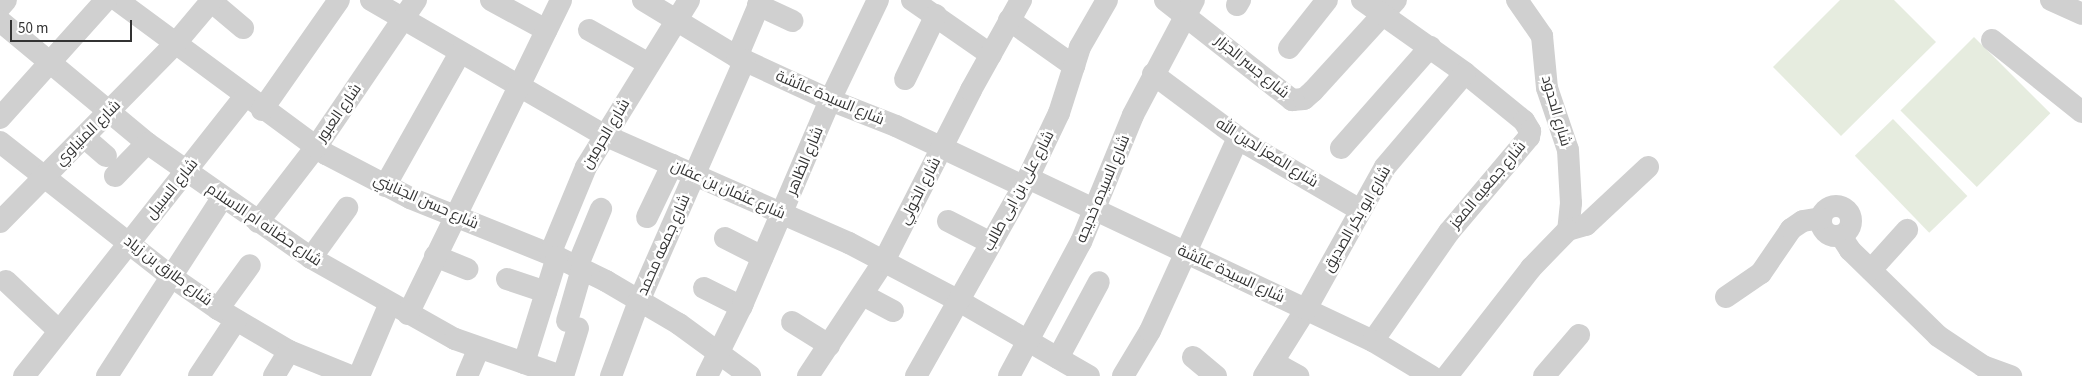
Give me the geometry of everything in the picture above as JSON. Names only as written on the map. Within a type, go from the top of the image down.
[{"type":"street","points":[[0,7],[6,0]]},
{"type":"street","points":[[0,118],[106,0]]},
{"type":"street","name":"شارع حسن الجنايني","points":[[117,0],[253,103],[316,147],[385,186],[454,216],[553,255],[580,268],[640,301],[719,352],[750,376]]},
{"type":"street","points":[[212,0],[243,28]]},
{"type":"street","name":"شارع المنياوي","points":[[0,222],[175,44],[212,0]]},
{"type":"street","name":"شارع السبيل","points":[[24,376],[128,242],[187,172],[253,103],[339,0]]},
{"type":"street","name":"شارع عثمان بن عفان","points":[[371,0],[518,87],[604,135],[884,261],[959,301],[1088,376]]},
{"type":"street","name":"شارع العبور","points":[[258,222],[316,147],[416,0]]},
{"type":"street","points":[[491,0],[546,30]]},
{"type":"street","points":[[359,376],[399,309],[436,256],[561,0]]},
{"type":"street","name":"شارع السيدة عائشة","points":[[643,0],[675,22],[741,58],[830,100],[1095,210],[1374,341],[1431,376]]},
{"type":"street","name":"شارع الحرمين","points":[[529,368],[553,255],[575,188],[604,135],[689,0]]},
{"type":"street","name":"شارع الظاهر","points":[[707,376],[742,307],[830,100],[878,0]]},
{"type":"street","points":[[912,0],[936,15],[990,55]]},
{"type":"street","name":"شارع الخولي","points":[[808,376],[884,261],[990,55],[1021,0]]},
{"type":"street","name":"شارع على بن ابى طالب","points":[[916,376],[1025,182],[1059,114],[1087,32],[1107,0]]},
{"type":"street","name":"شارع جسر الجزار","points":[[1165,0],[1189,7],[1292,100],[1304,99],[1309,95],[1389,7]]},
{"type":"street","points":[[1290,48],[1327,0]]},
{"type":"street","name":"شارع جمعيه المعز","points":[[1362,0],[1389,7],[1430,46],[1524,121],[1530,131],[1530,137],[1449,232],[1374,341]]},
{"type":"street","name":"شارع الحدود","points":[[1517,0],[1542,36],[1547,88],[1568,150],[1570,203],[1568,230]]},
{"type":"street","points":[[2051,0],[2082,14]]},
{"type":"street","points":[[759,2],[793,21]]},
{"type":"street","name":"شارع جمعه محمد","points":[[610,376],[640,301],[695,176],[741,58],[759,2]]},
{"type":"street","name":"شارع السيده خديجه","points":[[1009,376],[1030,342],[1095,210],[1153,74],[1189,7]]},
{"type":"street","points":[[905,79],[936,15]]},
{"type":"street","points":[[1009,20],[1074,66]]},
{"type":"street","name":"شارع حضانه ام الاسلام","points":[[0,21],[147,143],[222,198],[310,258],[399,309],[479,348],[529,368],[562,376]]},
{"type":"street","points":[[589,30],[649,64]]},
{"type":"street","points":[[1992,40],[2082,112]]},
{"type":"street","points":[[1341,148],[1430,46]]},
{"type":"street","points":[[385,186],[460,53]]},
{"type":"street","name":"شارع ابو بكر الصديق","points":[[1269,369],[1306,309],[1385,167],[1465,73]]},
{"type":"street","name":"شارع المعز لدين الله","points":[[1153,74],[1238,138],[1360,210]]},
{"type":"street","points":[[84,137],[111,166],[147,143]]},
{"type":"street","points":[[1123,376],[1150,331],[1187,254],[1238,138]]},
{"type":"street","name":"شارع طارق بن زياد","points":[[0,142],[169,275],[227,314],[290,350],[351,376]]},
{"type":"street","points":[[647,218],[672,165]]},
{"type":"street","points":[[1447,376],[1526,274],[1568,230],[1586,225],[1648,167]]},
{"type":"street","points":[[107,376],[169,275],[222,198]]},
{"type":"street","points":[[310,258],[347,208]]},
{"type":"street","points":[[562,376],[580,268],[602,209]]},
{"type":"street","points":[[1726,297],[1761,273],[1791,228],[1803,221],[1821,218],[1824,232],[1841,236],[1871,270],[1938,336],[1984,366],[2010,376]]},
{"type":"street","points":[[948,221],[991,243]]},
{"type":"street","points":[[1871,270],[1907,230]]},
{"type":"street","points":[[725,238],[764,257]]},
{"type":"street","points":[[436,256],[468,269]]},
{"type":"street","points":[[199,376],[250,265]]},
{"type":"street","points":[[506,279],[546,292]]},
{"type":"street","points":[[6,281],[60,331]]},
{"type":"street","points":[[1058,358],[1099,282]]},
{"type":"street","points":[[704,288],[742,307]]},
{"type":"street","points":[[863,295],[892,311]]},
{"type":"street","points":[[792,322],[829,345]]},
{"type":"street","points":[[1544,376],[1579,335]]},
{"type":"street","points":[[467,376],[479,348]]},
{"type":"street","points":[[274,376],[290,350]]},
{"type":"street","points":[[1193,357],[1216,376]]},
{"type":"street","points":[[1269,369],[1298,376]]},
{"type":"shaded area","points":[[1840,0],[1894,0],[1936,42],[1841,136],[1773,67]]},
{"type":"shaded area","points":[[1974,37],[2050,113],[1977,187],[1900,111]]},
{"type":"shaded area","points":[[1893,119],[1967,196],[1929,233],[1855,156]]}]
